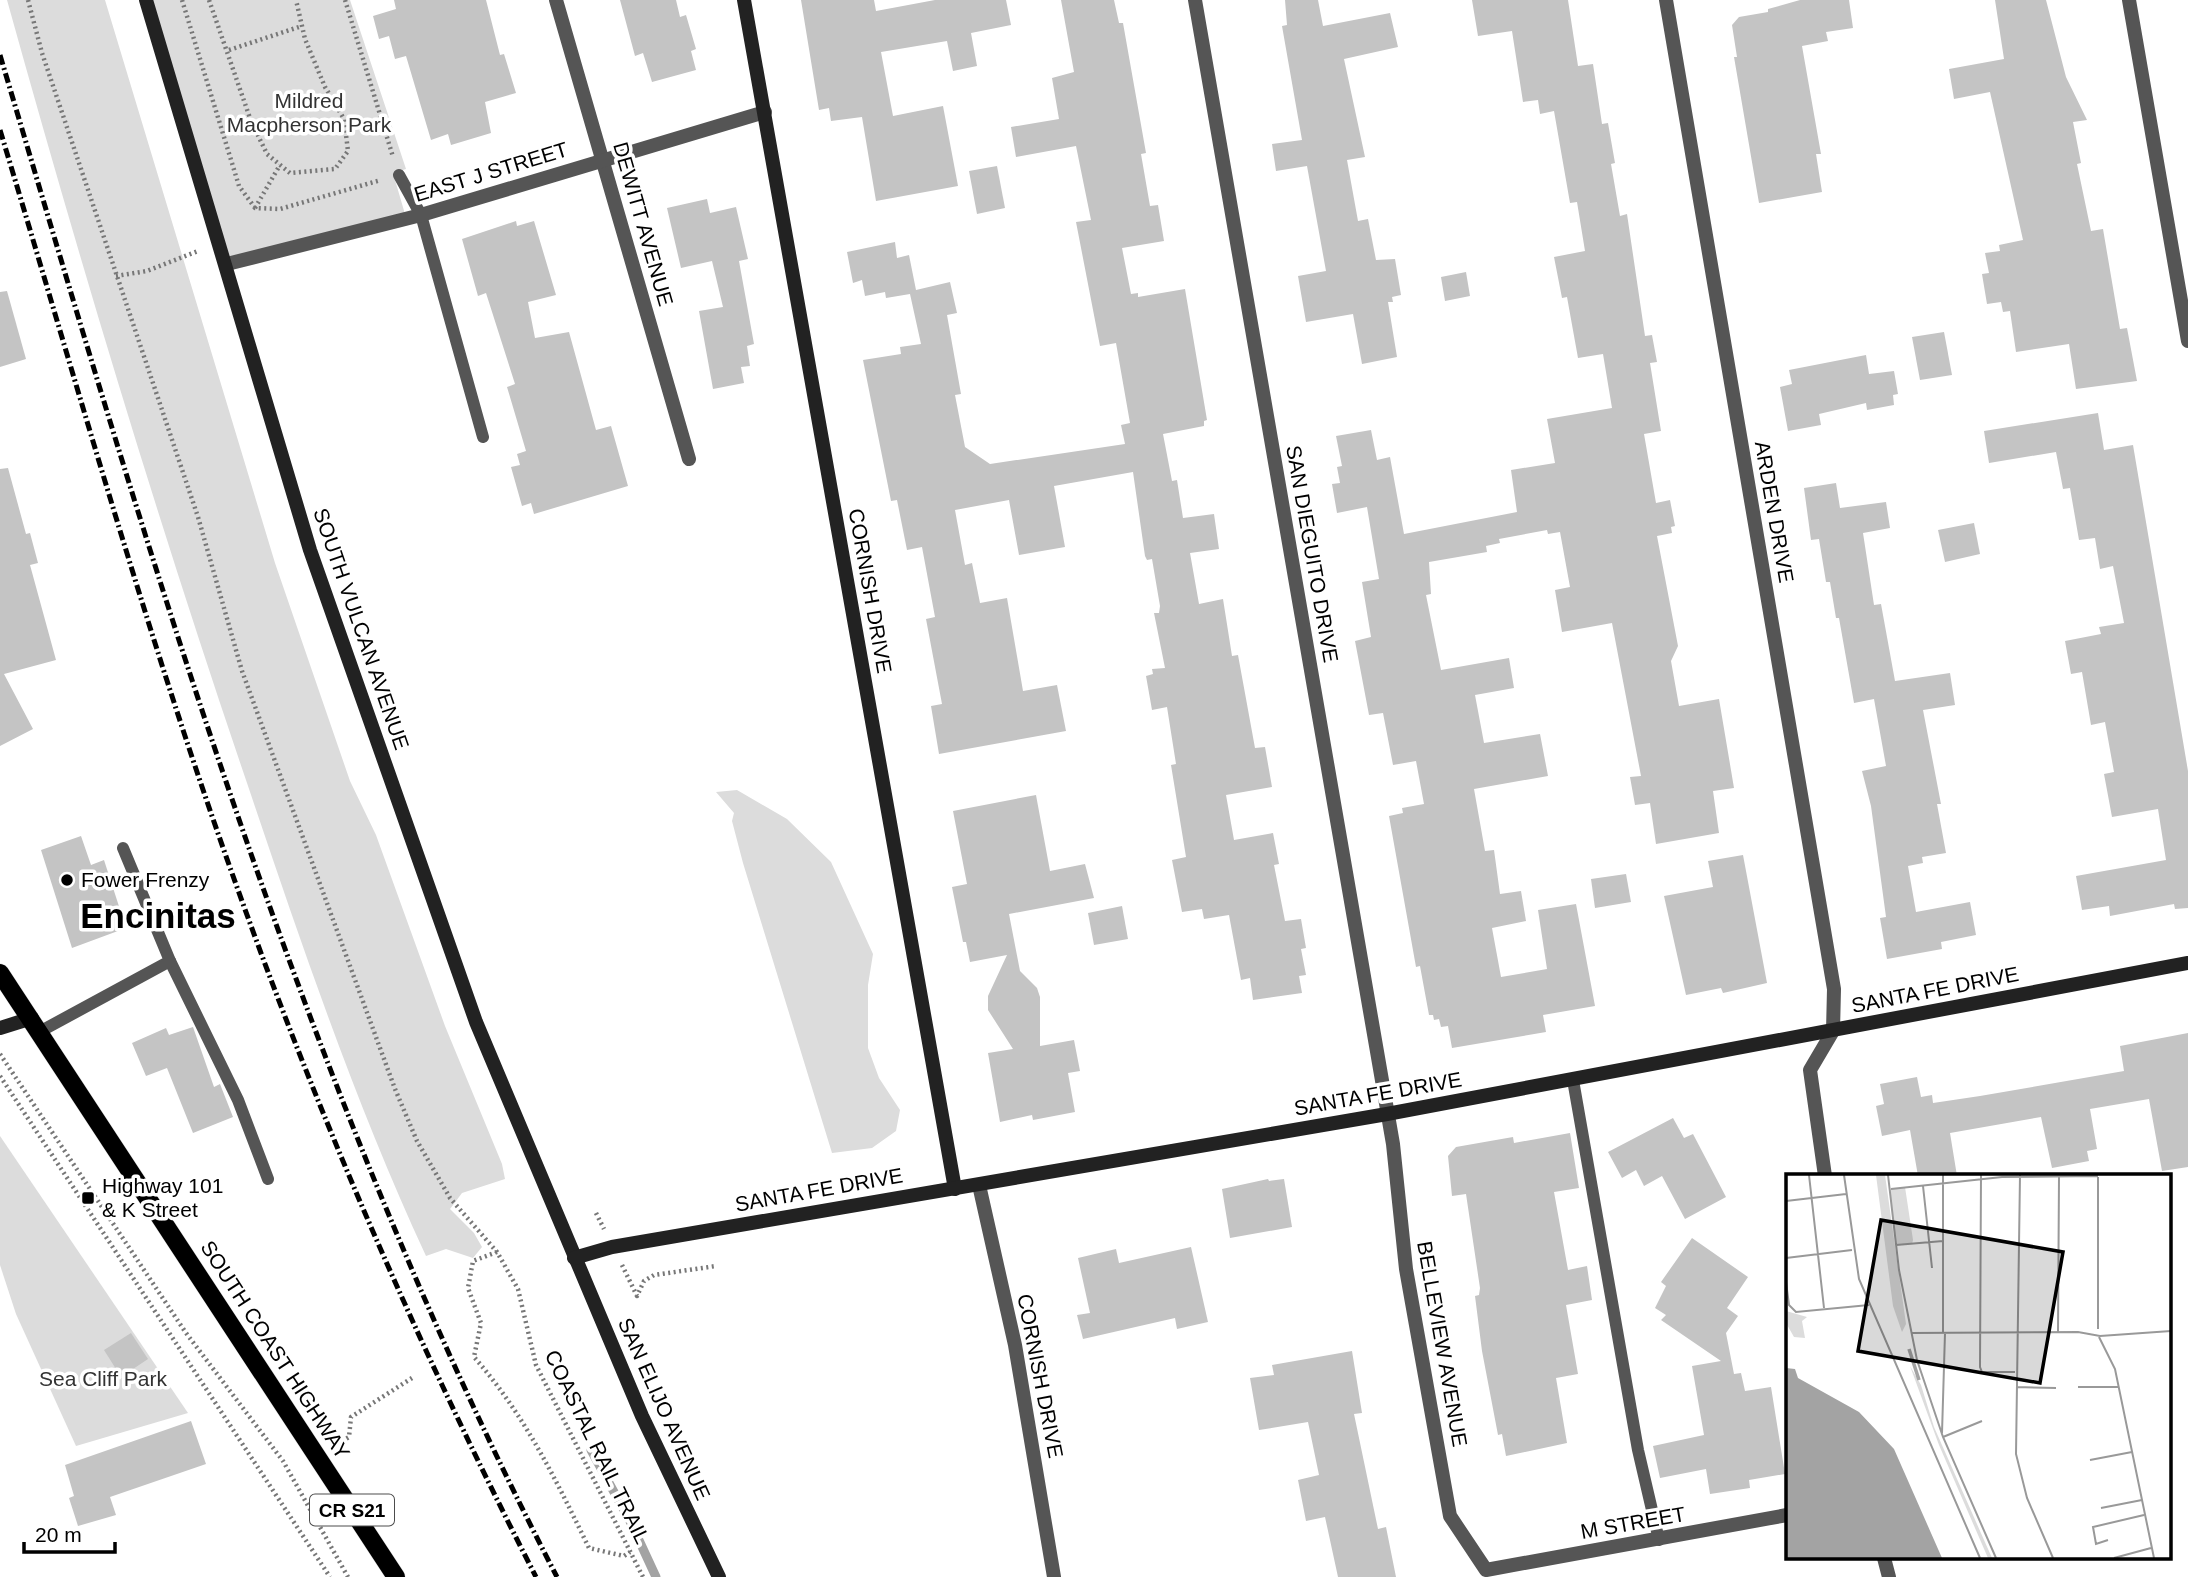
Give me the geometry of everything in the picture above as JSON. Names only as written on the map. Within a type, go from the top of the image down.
[{"type":"main road","name":"SOUTH VULCAN AVENUE","points":[[146,0],[227,264],[310,550],[476,1022],[574,1258]]},
{"type":"main road","name":"CORNISH DRIVE","points":[[744,0],[956,1189]]},
{"type":"main road","name":"SANTA FE DRIVE","points":[[574,1258],[612,1247],[1387,1114],[2188,963]]},
{"type":"main road","name":"SOUTH COAST HIGHWAY","points":[[0,973],[396,1577]]},
{"type":"main road","points":[[0,1028],[36,1025]]},
{"type":"main road","name":"SAN ELIJO AVENUE","points":[[574,1258],[642,1416],[719,1577]]},
{"type":"street","name":"DEWITT AVENUE","points":[[556,0],[690,459]]},
{"type":"street","name":"SAN DIEGUITO DRIVE","points":[[1195,0],[1387,1114]]},
{"type":"street","name":"ARDEN DRIVE","points":[[1665,0],[1834,989],[1833,1031]]},
{"type":"street","points":[[2129,0],[2188,341]]},
{"type":"street","name":"EAST J STREET","points":[[227,264],[421,215],[765,112]]},
{"type":"street","points":[[1825,1174],[1810,1070],[1833,1031]]},
{"type":"street","name":"BELLEVIEW AVENUE","points":[[1387,1114],[1406,1269],[1450,1516],[1486,1570]]},
{"type":"street","name":"CORNISH DRIVE","points":[[979,1185],[1014,1345],[1054,1577]]},
{"type":"street","name":"M STREET","points":[[1486,1570],[1786,1515]]},
{"type":"street","points":[[1885,1560],[1889,1577]]},
{"type":"lane","points":[[399,175],[421,215],[483,437]]},
{"type":"lane","points":[[122,848],[170,961],[238,1100],[268,1179]]},
{"type":"lane","points":[[36,1025],[170,961]]},
{"type":"lane","points":[[1573,1080],[1638,1450],[1659,1540]]},
{"type":"path","name":"COASTAL RAIL TRAIL","points":[[28,0],[42,54],[198,517],[242,671],[395,1089],[417,1141],[450,1198],[497,1252],[519,1289],[536,1364],[643,1577]]},
{"type":"path","points":[[182,0],[239,186],[255,208]]},
{"type":"path","points":[[209,0],[229,50],[251,121],[267,154],[290,173],[335,169],[348,150],[344,120],[325,87],[302,26],[296,0]]},
{"type":"path","points":[[255,208],[280,209],[399,175],[345,0]]},
{"type":"path","points":[[229,50],[302,26]]},
{"type":"path","points":[[255,208],[279,165]]},
{"type":"path","points":[[116,276],[147,271],[220,242]]},
{"type":"path","points":[[0,1054],[186,1333],[275,1449],[348,1577]]},
{"type":"path","points":[[0,1076],[330,1577]]},
{"type":"path","points":[[497,1252],[473,1261],[468,1288],[481,1323],[474,1357],[500,1387],[543,1452],[589,1548],[624,1556],[630,1552]]},
{"type":"path","points":[[349,1437],[351,1417],[412,1378]]},
{"type":"green space","points":[[7,0],[105,0],[275,563],[350,781],[376,835],[445,1026],[502,1164],[505,1179],[462,1193],[450,1209],[474,1233],[482,1247],[473,1258],[446,1249],[426,1256],[376,1140],[330,1022],[214,686],[152,491]]},
{"type":"green space","name":"Mildred Macpherson Park","points":[[145,0],[350,0],[406,169],[393,173],[407,221],[224,265]]},
{"type":"green space","points":[[737,790],[787,819],[831,862],[873,954],[868,985],[868,1048],[879,1078],[900,1110],[896,1131],[872,1148],[832,1153],[743,863],[732,821],[734,813],[716,792]]},
{"type":"green space","name":"Sea Cliff Park","points":[[0,1136],[188,1413],[76,1446],[16,1314],[0,1265]]},
{"type":"building","points":[[394,0],[486,0],[500,55],[504,54],[516,93],[485,102],[491,133],[451,145],[448,134],[431,140],[406,56],[395,59],[389,36],[379,39],[373,16],[396,9]]},
{"type":"building","points":[[620,0],[676,0],[680,17],[686,15],[696,49],[691,51],[696,70],[652,82],[643,53],[635,56]]},
{"type":"building","points":[[801,0],[874,0],[876,11],[935,0],[1006,0],[1011,25],[971,33],[977,66],[953,71],[947,41],[881,52],[893,116],[943,106],[958,186],[876,201],[862,117],[831,121],[829,108],[819,110]]},
{"type":"building","points":[[1061,0],[1114,0],[1119,23],[1123,23],[1146,153],[1141,154],[1150,206],[1158,205],[1164,241],[1122,248],[1131,294],[1138,293],[1138,297],[1185,289],[1207,420],[1204,421],[1204,426],[1163,434],[1172,481],[1177,480],[1183,518],[1214,514],[1219,549],[1190,553],[1199,604],[1223,599],[1232,656],[1238,655],[1255,748],[1265,747],[1272,787],[1226,795],[1234,840],[1273,833],[1279,864],[1274,865],[1285,921],[1301,919],[1306,948],[1301,949],[1306,975],[1299,976],[1302,993],[1253,1000],[1250,978],[1241,980],[1229,915],[1204,919],[1202,909],[1182,912],[1172,860],[1186,857],[1171,765],[1176,764],[1167,707],[1152,710],[1146,676],[1153,674],[1152,669],[1165,668],[1154,613],[1159,613],[1160,606],[1152,559],[1147,560],[1145,556],[1133,472],[1054,486],[1065,547],[1019,555],[1009,500],[955,510],[965,565],[972,563],[980,603],[1007,598],[1023,691],[1057,685],[1066,731],[939,754],[931,706],[942,704],[926,619],[935,617],[922,547],[907,550],[897,500],[891,501],[863,360],[901,354],[900,347],[921,344],[910,294],[886,298],[885,292],[865,296],[862,280],[853,283],[847,252],[895,242],[897,258],[909,255],[916,290],[950,282],[957,313],[947,315],[961,394],[955,395],[965,447],[990,464],[1125,444],[1121,425],[1130,423],[1116,343],[1100,346],[1076,222],[1091,220],[1076,146],[1016,157],[1011,127],[1059,119],[1052,78],[1074,72]]},
{"type":"building","points":[[1285,0],[1318,0],[1323,26],[1390,13],[1398,47],[1344,59],[1365,157],[1347,160],[1358,221],[1368,219],[1376,260],[1395,259],[1401,295],[1392,297],[1393,302],[1388,302],[1397,357],[1362,364],[1353,314],[1306,322],[1298,276],[1326,271],[1307,166],[1276,171],[1272,144],[1302,140],[1282,26],[1287,25]]},
{"type":"building","points":[[1472,0],[1568,0],[1578,66],[1593,64],[1602,124],[1608,123],[1615,163],[1611,164],[1620,216],[1627,214],[1645,336],[1652,335],[1657,362],[1650,363],[1661,431],[1644,434],[1656,503],[1670,500],[1675,526],[1671,527],[1672,533],[1657,536],[1678,646],[1671,661],[1679,706],[1719,699],[1734,788],[1713,791],[1719,833],[1656,844],[1650,803],[1635,805],[1630,777],[1641,776],[1612,623],[1562,632],[1555,590],[1570,587],[1560,532],[1548,534],[1547,530],[1499,539],[1500,543],[1486,546],[1487,552],[1429,562],[1431,594],[1426,595],[1441,670],[1509,658],[1514,688],[1475,695],[1484,743],[1540,734],[1548,776],[1474,789],[1485,851],[1494,850],[1500,894],[1521,891],[1526,921],[1492,928],[1501,977],[1547,969],[1538,910],[1576,904],[1595,1006],[1543,1015],[1546,1032],[1452,1048],[1448,1026],[1441,1027],[1439,1019],[1434,1020],[1433,1015],[1429,1015],[1420,966],[1416,967],[1389,816],[1403,813],[1402,808],[1424,804],[1416,761],[1393,765],[1383,713],[1369,715],[1355,641],[1371,637],[1362,582],[1379,579],[1367,507],[1337,513],[1332,484],[1340,483],[1337,467],[1342,466],[1336,436],[1371,430],[1377,460],[1390,457],[1404,534],[1517,512],[1511,470],[1555,463],[1547,419],[1612,408],[1603,354],[1578,358],[1567,297],[1562,298],[1554,257],[1585,251],[1577,202],[1570,203],[1554,111],[1540,114],[1538,100],[1523,102],[1512,31],[1478,36]]},
{"type":"building","points":[[1800,0],[1849,0],[1853,28],[1826,32],[1828,41],[1802,46],[1821,154],[1816,154],[1822,192],[1759,203],[1734,57],[1737,57],[1732,25],[1739,17],[1768,12],[1768,9]]},
{"type":"building","points":[[1995,0],[2046,0],[2066,77],[2087,120],[2073,122],[2081,163],[2077,164],[2091,231],[2103,229],[2120,329],[2127,328],[2137,381],[2076,389],[2069,344],[2016,352],[2010,311],[2003,312],[2001,302],[1987,304],[1982,274],[1989,273],[1985,253],[2000,251],[1999,245],[2023,240],[1990,92],[1954,99],[1949,69],[2004,59]]},
{"type":"building","points":[[997,166],[1005,208],[977,214],[969,171]]},
{"type":"building","points":[[707,199],[710,213],[736,207],[748,259],[739,261],[754,344],[747,346],[750,366],[741,367],[744,383],[713,389],[699,311],[723,307],[712,261],[681,268],[667,208]]},
{"type":"building","points":[[516,221],[517,226],[534,221],[556,295],[528,302],[535,338],[569,332],[596,430],[611,426],[628,486],[534,514],[531,503],[522,506],[511,467],[520,465],[517,454],[526,451],[507,387],[515,384],[486,293],[478,296],[462,239]]},
{"type":"building","points":[[1466,272],[1470,296],[1445,301],[1441,277]]},
{"type":"building","points":[[7,291],[26,359],[0,367],[0,292]]},
{"type":"building","points":[[1944,332],[1952,375],[1920,380],[1912,337]]},
{"type":"building","points":[[1866,355],[1869,374],[1894,371],[1898,394],[1893,395],[1894,405],[1867,410],[1866,403],[1819,414],[1821,425],[1788,431],[1780,387],[1792,384],[1789,370]]},
{"type":"building","points":[[2098,413],[2104,450],[2133,445],[2188,771],[2188,908],[2175,909],[2174,904],[2110,916],[2109,906],[2082,910],[2076,876],[2166,860],[2158,809],[2112,817],[2104,774],[2114,772],[2105,722],[2091,725],[2082,672],[2071,674],[2065,641],[2101,634],[2099,627],[2124,623],[2113,566],[2100,569],[2095,538],[2079,540],[2070,488],[2063,489],[2056,452],[1989,463],[1984,431]]},
{"type":"building","points":[[8,468],[26,534],[30,533],[38,563],[30,565],[56,660],[4,674],[33,729],[0,746],[0,469]]},
{"type":"building","points":[[1836,483],[1840,508],[1886,502],[1890,528],[1863,533],[1874,605],[1881,604],[1895,681],[1950,673],[1955,705],[1923,710],[1941,804],[1937,804],[1946,853],[1922,857],[1923,863],[1908,866],[1916,912],[1970,902],[1976,935],[1941,942],[1942,949],[1887,959],[1880,918],[1886,917],[1871,806],[1862,771],[1886,766],[1874,699],[1854,703],[1839,618],[1836,618],[1830,582],[1826,582],[1819,539],[1811,540],[1804,488]]},
{"type":"building","points":[[1974,523],[1980,554],[1945,562],[1938,530]]},
{"type":"building","points":[[1036,795],[1050,871],[1085,864],[1094,898],[1009,914],[1020,971],[1037,988],[1040,997],[1040,1046],[1074,1040],[1080,1071],[1068,1073],[1075,1112],[1033,1120],[1032,1115],[1000,1122],[988,1053],[1013,1049],[988,1010],[988,996],[1007,955],[970,962],[966,942],[963,942],[952,887],[967,884],[953,811]]},
{"type":"building","points":[[81,836],[91,865],[104,860],[126,928],[72,948],[41,850]]},
{"type":"building","points":[[1743,855],[1767,983],[1723,993],[1721,988],[1686,995],[1664,896],[1713,887],[1708,861]]},
{"type":"building","points":[[1626,874],[1631,902],[1595,908],[1591,879]]},
{"type":"building","points":[[1122,906],[1128,939],[1094,945],[1088,913]]},
{"type":"building","points":[[193,1027],[214,1087],[220,1084],[233,1117],[193,1133],[167,1068],[146,1076],[132,1043],[166,1028],[169,1035]]},
{"type":"building","points":[[2188,1033],[2188,1167],[2162,1171],[2149,1099],[2090,1109],[2097,1149],[2087,1151],[2089,1161],[2052,1168],[2041,1117],[1950,1133],[1957,1174],[1918,1174],[1910,1130],[1882,1136],[1876,1106],[1884,1104],[1880,1084],[1917,1077],[1921,1097],[1932,1095],[1933,1103],[1980,1096],[2124,1071],[2120,1046]]},
{"type":"building","points":[[1673,1118],[1684,1138],[1693,1134],[1726,1197],[1685,1219],[1662,1176],[1644,1186],[1636,1170],[1622,1178],[1608,1152]]},
{"type":"building","points":[[1570,1133],[1579,1188],[1554,1192],[1568,1270],[1587,1266],[1592,1300],[1566,1305],[1578,1374],[1556,1378],[1567,1443],[1506,1456],[1502,1434],[1498,1435],[1482,1351],[1475,1296],[1479,1295],[1480,1288],[1466,1194],[1452,1196],[1448,1156],[1456,1147],[1513,1137],[1514,1143]]},
{"type":"building","points":[[1268,1179],[1284,1179],[1292,1227],[1230,1238],[1222,1189]]},
{"type":"building","points":[[1692,1238],[1748,1277],[1727,1308],[1738,1316],[1726,1333],[1734,1374],[1741,1373],[1745,1391],[1771,1387],[1785,1474],[1749,1480],[1750,1488],[1710,1494],[1706,1469],[1660,1478],[1653,1446],[1704,1435],[1692,1366],[1721,1361],[1661,1320],[1666,1315],[1655,1308],[1666,1286],[1661,1282]]},
{"type":"building","points":[[1191,1247],[1208,1322],[1177,1329],[1175,1318],[1083,1339],[1077,1315],[1090,1313],[1078,1258],[1116,1249],[1119,1263]]},
{"type":"building","points":[[131,1333],[148,1359],[121,1377],[104,1350]]},
{"type":"building","points":[[1352,1351],[1362,1413],[1354,1414],[1378,1529],[1386,1527],[1396,1577],[1338,1577],[1325,1517],[1306,1521],[1298,1480],[1319,1475],[1308,1422],[1259,1430],[1250,1378],[1274,1375],[1272,1365]]},
{"type":"building","points":[[191,1421],[206,1464],[110,1497],[116,1515],[78,1526],[69,1498],[74,1496],[65,1465]]},
{"type":"waterway","points":[[591,1450],[632,1525],[656,1577]]},
{"type":"railway","points":[[0,55],[178,638],[242,830],[311,1020],[386,1208],[467,1394],[557,1577]]},
{"type":"railway","points":[[0,130],[176,710],[242,901],[307,1073],[378,1244],[454,1411],[536,1577]]},
{"type":"place","name":"Fower Frenzy","points":[[67,880]]},
{"type":"place","name":"Highway 101 & K Street","points":[[88,1198]]},
{"type":"district","name":"Encinitas","points":[[158,916]]}]
